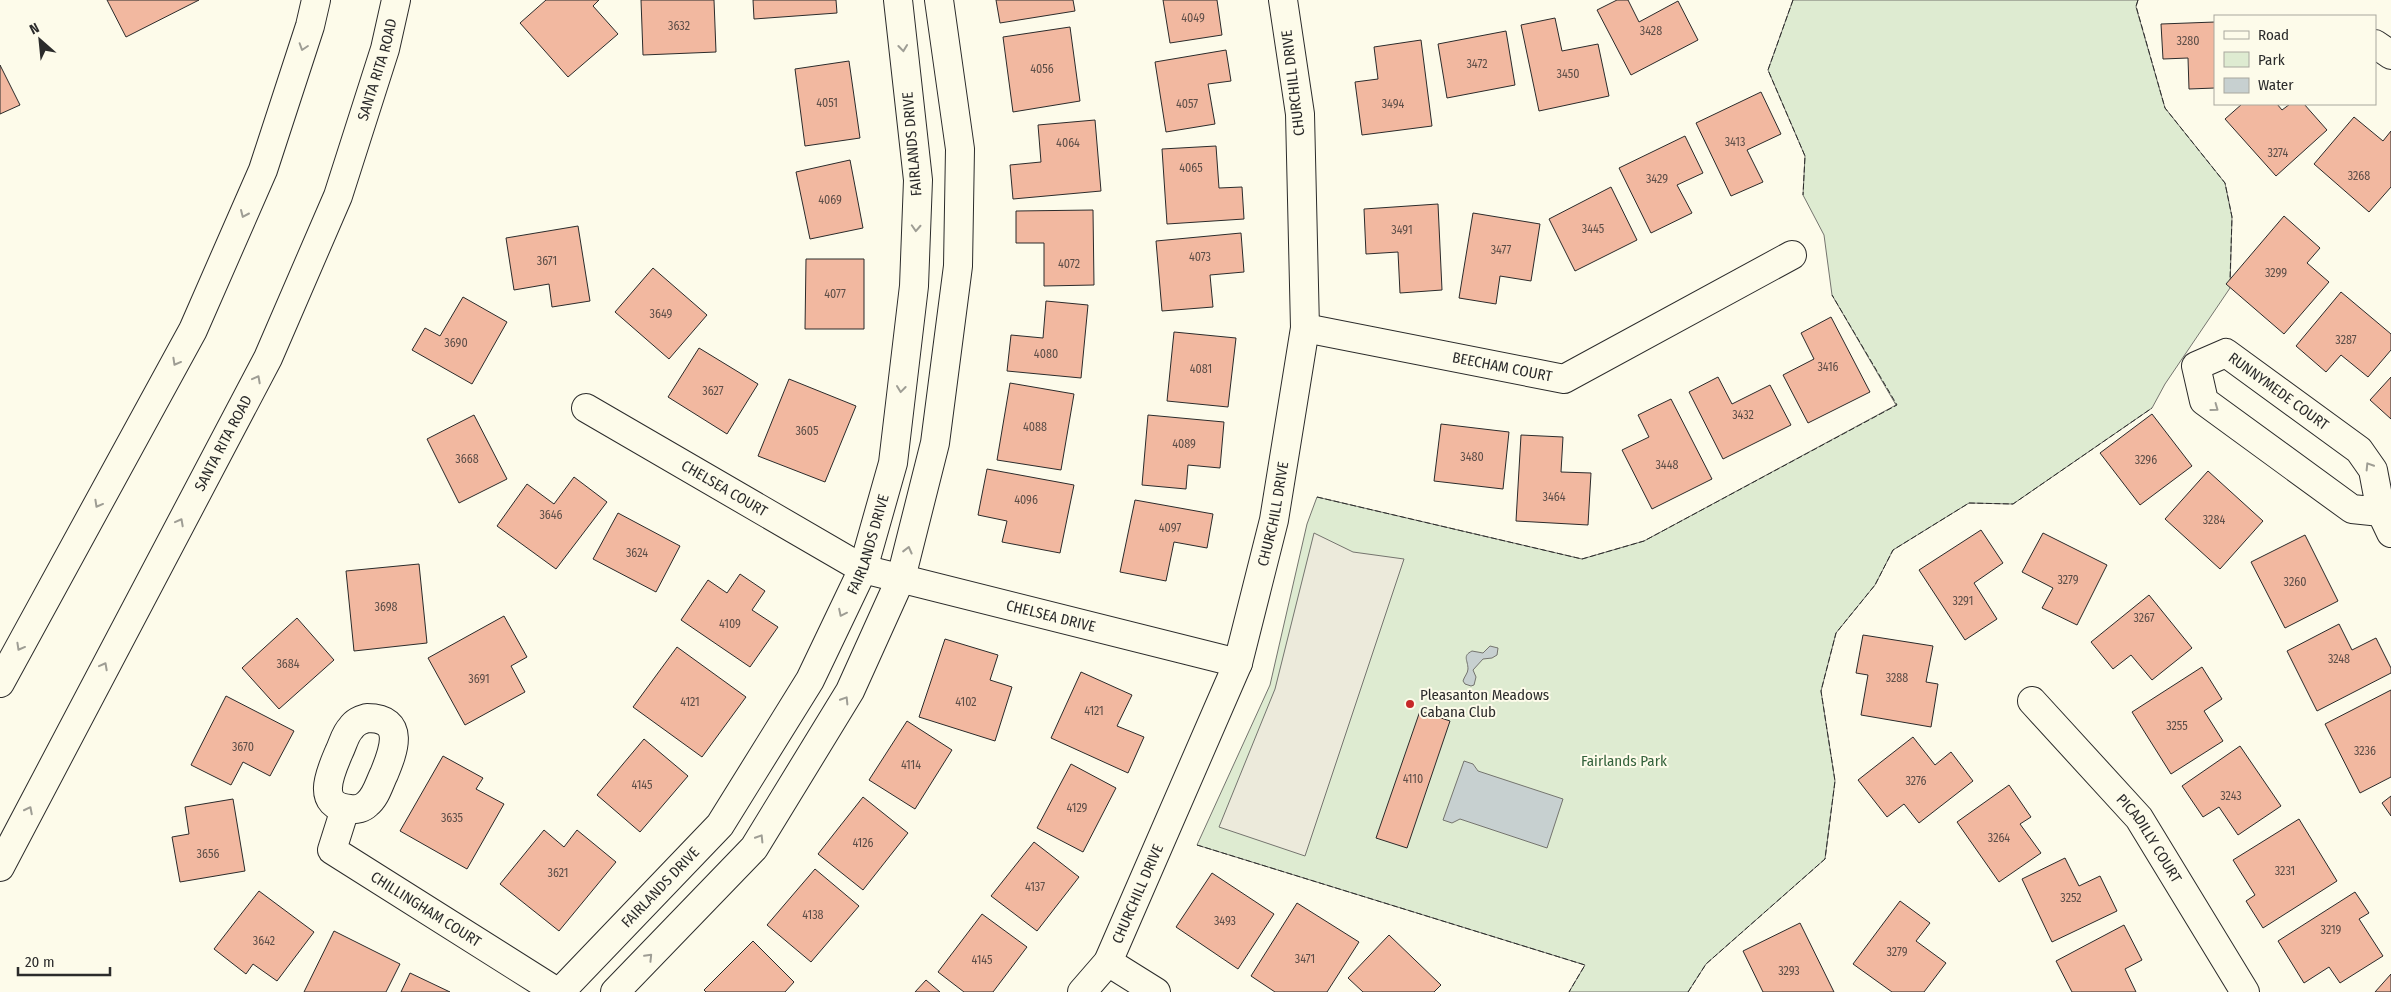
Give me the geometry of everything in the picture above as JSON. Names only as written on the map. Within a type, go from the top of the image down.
[{"type":"street","points":[[0,683],[193,330],[263,170],[310,26],[316,0]]},
{"type":"street","name":"SANTA RITA ROAD","points":[[2,857],[268,358],[338,196],[385,49],[396,0]]},
{"type":"street","name":"FAIRLANDS DRIVE","points":[[558,992],[720,826],[810,680],[863,569],[893,462],[914,286],[918,180],[898,0]]},
{"type":"street","points":[[615,992],[754,848],[850,691],[901,578],[935,443],[958,266],[960,149],[939,0]]},
{"type":"street","name":"CHURCHILL DRIVE","points":[[1082,992],[1108,962],[1238,662],[1274,520],[1305,328],[1300,114],[1283,0]]},
{"type":"street","points":[[2376,45],[2391,55]]},
{"type":"street","name":"BEECHAM COURT","points":[[1305,328],[1564,379],[1792,255]]},
{"type":"street","name":"RUNNYMEDE COURT","points":[[2226,353],[2358,450],[2373,470],[2386,523],[2352,509],[2204,401],[2196,366],[2226,353]]},
{"type":"street","name":"CHELSEA COURT","points":[[586,408],[863,569]]},
{"type":"street","name":"CHELSEA DRIVE","points":[[863,569],[1238,662]]},
{"type":"street","name":"PICADILLY COURT","points":[[2032,700],[2139,818],[2245,992]]},
{"type":"street","name":"CHILLINGHAM COURT","points":[[345,809],[332,850],[558,992]]},
{"type":"street","points":[[1108,962],[1156,992]]},
{"type":"green space","name":"Fairlands Park","points":[[1793,0],[2138,0],[2136,7],[2165,108],[2225,183],[2232,217],[2230,288],[2165,384],[2152,408],[2013,504],[1969,503],[1893,550],[1875,585],[1836,633],[1821,691],[1835,781],[1825,859],[1706,964],[1688,992],[1569,992],[1585,965],[1197,845],[1270,685],[1307,524],[1317,497],[1582,559],[1644,541],[1896,405],[1832,295],[1824,235],[1803,195],[1805,156],[1768,70]]},
{"type":"shaded area","points":[[1314,533],[1353,552],[1404,559],[1305,856],[1219,827],[1275,689]]},
{"type":"water","points":[[1490,646],[1498,648],[1497,655],[1492,658],[1483,659],[1473,670],[1476,677],[1474,685],[1465,684],[1463,681],[1468,670],[1467,655],[1472,651],[1483,653]]},
{"type":"water","points":[[1464,761],[1473,764],[1478,771],[1563,799],[1547,848],[1460,819],[1452,823],[1443,820]]},
{"type":"building","points":[[107,0],[199,0],[126,37]]},
{"type":"building","points":[[546,0],[599,0],[593,6],[618,34],[568,77],[520,23]]},
{"type":"building","points":[[641,0],[714,0],[716,52],[643,55]]},
{"type":"building","points":[[753,0],[836,0],[837,13],[754,19]]},
{"type":"building","points":[[996,0],[1073,0],[1075,11],[1000,23]]},
{"type":"building","points":[[1163,0],[1217,0],[1222,35],[1170,43]]},
{"type":"building","points":[[1617,0],[1628,0],[1639,22],[1678,1],[1698,40],[1631,75],[1597,10]]},
{"type":"building","points":[[1555,18],[1562,51],[1598,44],[1609,96],[1539,111],[1521,25]]},
{"type":"building","points":[[2214,22],[2214,88],[2189,89],[2188,58],[2163,59],[2161,24]]},
{"type":"building","points":[[1070,27],[1080,101],[1013,112],[1003,37]]},
{"type":"building","points":[[1506,31],[1515,85],[1447,98],[1438,44]]},
{"type":"building","points":[[1421,40],[1432,126],[1362,135],[1355,82],[1378,79],[1374,47]]},
{"type":"building","points":[[1226,50],[1231,81],[1208,84],[1215,124],[1166,132],[1155,62]]},
{"type":"building","points":[[849,61],[860,138],[805,146],[795,69]]},
{"type":"building","points":[[0,65],[20,105],[0,114]]},
{"type":"building","points":[[1761,92],[1781,134],[1747,150],[1763,182],[1731,196],[1696,123]]},
{"type":"building","points":[[2241,105],[2278,105],[2282,110],[2289,105],[2305,105],[2327,130],[2276,176],[2225,119]]},
{"type":"building","points":[[2354,117],[2383,141],[2391,131],[2391,187],[2369,212],[2314,164]]},
{"type":"building","points":[[1095,120],[1101,191],[1013,199],[1010,165],[1041,162],[1038,125]]},
{"type":"building","points":[[1685,136],[1703,173],[1677,185],[1692,213],[1651,233],[1619,168]]},
{"type":"building","points":[[1216,146],[1219,188],[1242,187],[1244,219],[1167,224],[1162,149]]},
{"type":"building","points":[[850,160],[863,228],[810,239],[796,172]]},
{"type":"building","points":[[1611,187],[1637,240],[1575,271],[1549,219]]},
{"type":"building","points":[[1438,204],[1442,290],[1400,293],[1398,252],[1366,254],[1364,209]]},
{"type":"building","points":[[1093,210],[1094,285],[1044,286],[1044,243],[1016,243],[1016,211]]},
{"type":"building","points":[[1473,213],[1540,224],[1531,281],[1500,276],[1496,304],[1459,298]]},
{"type":"building","points":[[2284,216],[2320,248],[2307,263],[2329,282],[2284,334],[2226,284]]},
{"type":"building","points":[[578,226],[590,301],[552,307],[549,284],[514,290],[506,238]]},
{"type":"building","points":[[1241,233],[1244,272],[1210,275],[1213,307],[1162,311],[1156,241]]},
{"type":"building","points":[[806,259],[864,259],[864,329],[805,329]]},
{"type":"building","points":[[653,268],[707,315],[669,359],[615,312]]},
{"type":"building","points":[[2341,292],[2391,334],[2391,350],[2368,377],[2341,355],[2326,372],[2296,346]]},
{"type":"building","points":[[463,297],[507,322],[472,384],[412,350],[425,328],[440,336]]},
{"type":"building","points":[[1046,301],[1088,305],[1081,378],[1007,371],[1011,335],[1043,338]]},
{"type":"building","points":[[1831,317],[1870,392],[1808,423],[1783,375],[1814,359],[1801,333]]},
{"type":"building","points":[[1174,332],[1236,338],[1228,407],[1167,401]]},
{"type":"building","points":[[699,348],[758,384],[727,434],[668,397]]},
{"type":"building","points":[[1718,377],[1732,404],[1770,385],[1791,425],[1723,459],[1689,392]]},
{"type":"building","points":[[2391,377],[2391,419],[2370,400]]},
{"type":"building","points":[[789,379],[856,406],[825,482],[758,456]]},
{"type":"building","points":[[1010,383],[1074,394],[1061,470],[997,460]]},
{"type":"building","points":[[1671,399],[1712,479],[1652,509],[1622,450],[1649,437],[1638,415]]},
{"type":"building","points":[[2152,414],[2192,466],[2140,505],[2100,453]]},
{"type":"building","points":[[474,415],[507,479],[459,503],[427,439]]},
{"type":"building","points":[[1148,415],[1224,422],[1220,468],[1188,465],[1186,489],[1142,485]]},
{"type":"building","points":[[1441,424],[1509,432],[1503,489],[1434,481]]},
{"type":"building","points":[[1521,435],[1563,437],[1561,472],[1591,473],[1588,525],[1516,521]]},
{"type":"building","points":[[987,469],[1074,485],[1060,553],[1002,542],[1007,521],[978,515]]},
{"type":"building","points":[[2208,471],[2263,521],[2220,569],[2165,519]]},
{"type":"building","points":[[574,477],[607,502],[556,569],[497,526],[527,484],[554,504]]},
{"type":"building","points":[[1135,500],[1213,514],[1207,548],[1174,542],[1166,581],[1120,572]]},
{"type":"building","points":[[618,513],[680,546],[656,592],[593,559]]},
{"type":"building","points":[[1981,530],[2003,563],[1974,583],[1997,619],[1965,640],[1919,570]]},
{"type":"building","points":[[2043,533],[2107,565],[2077,625],[2042,608],[2053,588],[2022,572]]},
{"type":"building","points":[[2305,535],[2338,601],[2285,628],[2251,562]]},
{"type":"building","points":[[419,564],[427,643],[354,651],[346,571]]},
{"type":"building","points":[[740,574],[765,591],[752,610],[778,627],[750,667],[681,620],[708,580],[727,593]]},
{"type":"building","points":[[2149,595],[2192,648],[2152,680],[2131,655],[2113,669],[2091,642]]},
{"type":"building","points":[[504,616],[527,657],[511,666],[525,692],[465,725],[428,658]]},
{"type":"building","points":[[297,618],[334,660],[279,709],[242,668]]},
{"type":"building","points":[[2339,624],[2352,650],[2376,638],[2391,668],[2391,673],[2317,711],[2287,651]]},
{"type":"building","points":[[1863,635],[1933,646],[1926,682],[1938,684],[1931,727],[1861,715],[1868,675],[1856,673]]},
{"type":"building","points":[[945,639],[998,655],[990,680],[1012,687],[995,741],[919,717]]},
{"type":"building","points":[[677,647],[746,697],[702,757],[633,707]]},
{"type":"building","points":[[2202,667],[2222,699],[2204,711],[2223,741],[2171,774],[2132,712]]},
{"type":"building","points":[[1081,672],[1132,695],[1117,726],[1144,737],[1128,773],[1051,738]]},
{"type":"building","points":[[2391,690],[2391,777],[2360,793],[2325,724]]},
{"type":"building","points":[[226,696],[294,731],[270,776],[243,762],[231,785],[191,765]]},
{"type":"building","points":[[1420,711],[1450,721],[1407,848],[1376,838]]},
{"type":"building","points":[[907,721],[952,750],[915,809],[869,780]]},
{"type":"building","points":[[1913,737],[1935,765],[1951,752],[1973,781],[1919,823],[1904,804],[1887,817],[1858,780]]},
{"type":"building","points":[[644,739],[688,776],[640,832],[597,795]]},
{"type":"building","points":[[2240,746],[2281,806],[2238,835],[2219,807],[2203,817],[2182,786]]},
{"type":"building","points":[[443,756],[483,778],[476,789],[504,804],[467,869],[400,831]]},
{"type":"building","points":[[1071,764],[1116,788],[1083,852],[1037,828]]},
{"type":"building","points":[[2009,785],[2031,817],[2020,824],[2041,853],[1999,882],[1957,822]]},
{"type":"building","points":[[2391,796],[2391,816],[2382,803]]},
{"type":"building","points":[[863,797],[908,833],[863,890],[818,854]]},
{"type":"building","points":[[233,799],[245,871],[180,882],[172,837],[189,834],[185,807]]},
{"type":"building","points":[[2299,819],[2337,881],[2263,928],[2246,901],[2255,895],[2233,860]]},
{"type":"building","points":[[544,830],[564,847],[577,830],[616,862],[559,931],[500,884]]},
{"type":"building","points":[[1034,842],[1079,877],[1037,931],[991,896]]},
{"type":"building","points":[[2065,858],[2079,886],[2100,876],[2117,911],[2052,942],[2022,879]]},
{"type":"building","points":[[815,869],[859,906],[811,962],[767,925]]},
{"type":"building","points":[[1212,873],[1274,914],[1238,969],[1176,927]]},
{"type":"building","points":[[259,891],[314,932],[277,981],[253,964],[246,974],[214,949]]},
{"type":"building","points":[[2355,892],[2369,913],[2359,919],[2383,956],[2340,983],[2329,967],[2304,983],[2278,941]]},
{"type":"building","points":[[1900,901],[1930,923],[1916,941],[1946,963],[1924,992],[1892,992],[1853,964]]},
{"type":"building","points":[[1297,903],[1359,942],[1327,992],[1275,992],[1251,976]]},
{"type":"building","points":[[982,914],[1027,947],[993,992],[964,992],[938,972]]},
{"type":"building","points":[[1800,923],[1834,992],[1763,992],[1743,951]]},
{"type":"building","points":[[2124,925],[2142,960],[2125,969],[2136,992],[2072,992],[2056,961]]},
{"type":"building","points":[[334,931],[400,964],[386,992],[304,992]]},
{"type":"building","points":[[1389,935],[1441,985],[1434,992],[1363,992],[1348,978]]},
{"type":"building","points":[[753,941],[794,982],[785,992],[706,992],[704,990]]},
{"type":"building","points":[[410,973],[450,992],[401,992]]},
{"type":"building","points":[[2391,974],[2391,992],[2375,992]]},
{"type":"building","points":[[926,980],[940,992],[915,992]]},
{"type":"fence","points":[[1793,0],[1768,70],[1805,156],[1803,195]]},
{"type":"fence","points":[[2138,0],[2136,6],[2165,108],[2225,183],[2232,217],[2230,280]]},
{"type":"fence","points":[[1317,497],[1582,559],[1644,541],[1897,405],[1832,295]]},
{"type":"fence","points":[[1688,992],[1706,964],[1825,859],[1835,781],[1821,691],[1836,633],[1875,585],[1893,550],[1969,503],[2013,504],[2152,408]]},
{"type":"fence","points":[[1197,845],[1585,965],[1569,992]]},
{"type":"place","name":"Pleasanton Meadows Cabana Club","points":[[1410,704]]}]
